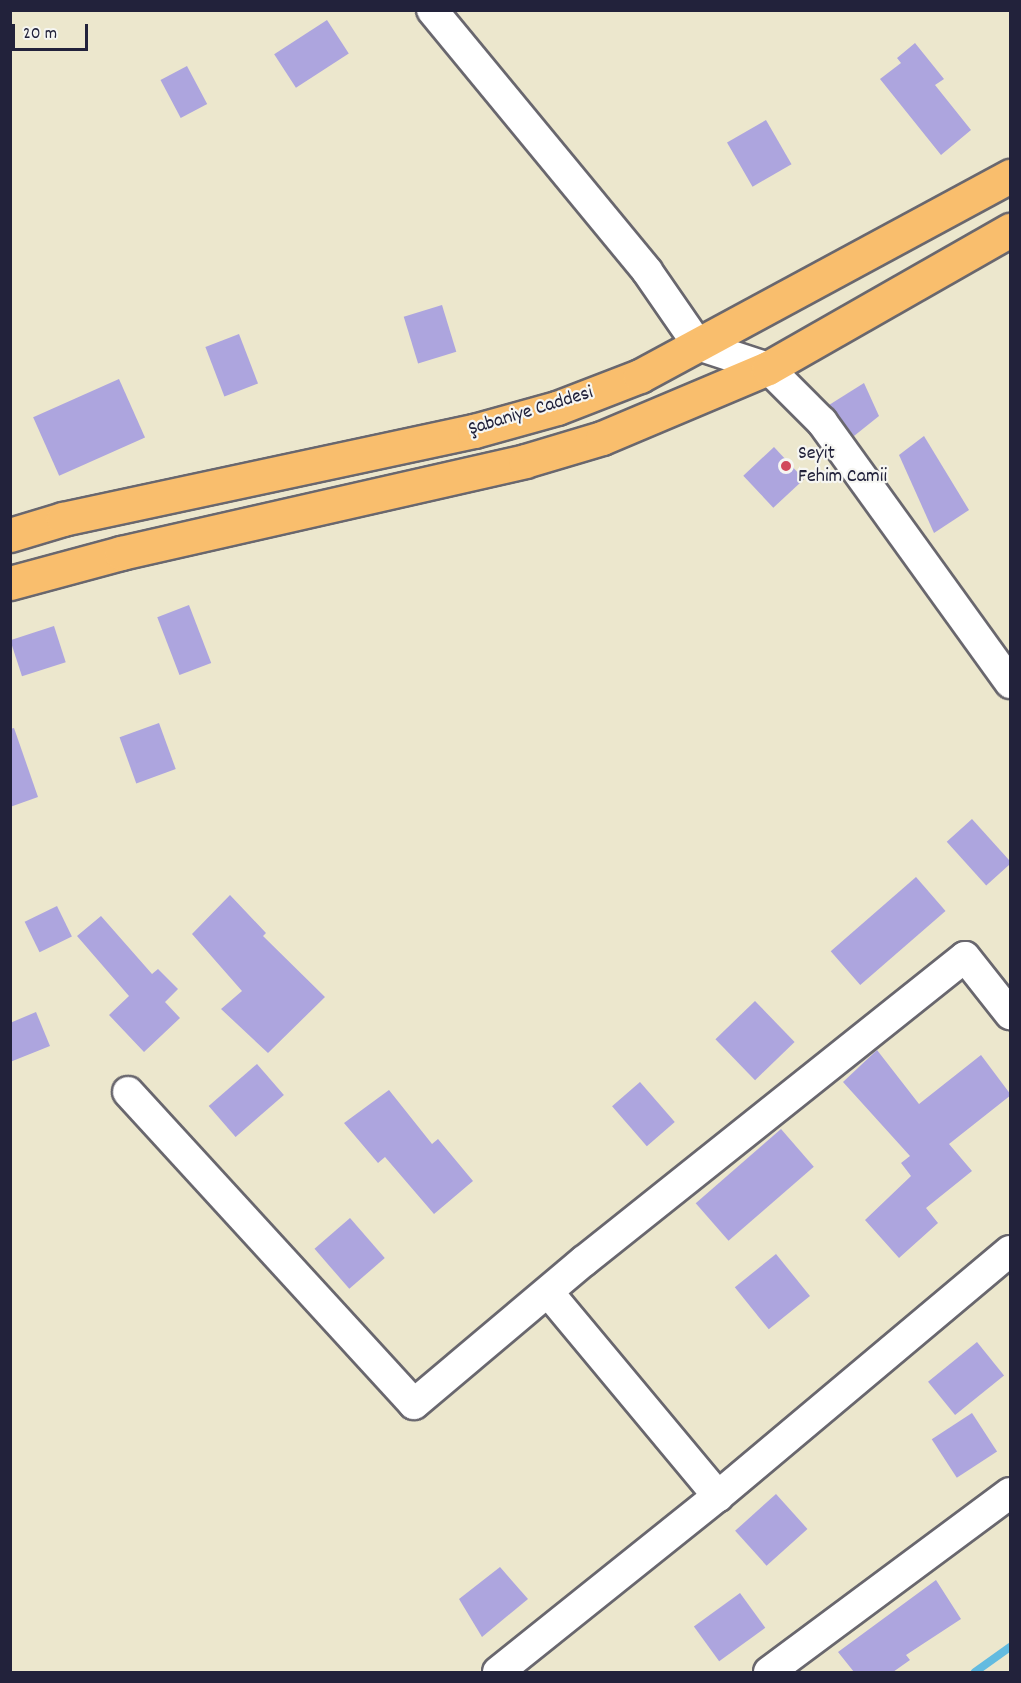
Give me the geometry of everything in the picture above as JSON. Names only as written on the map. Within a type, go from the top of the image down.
[{"type":"highway","name":"Şabaniye Caddesi","points":[[10,535],[63,519],[474,431],[557,408],[640,376],[1011,176]]},
{"type":"highway","points":[[10,583],[155,545],[525,461],[602,438],[768,368],[1011,230]]},
{"type":"street","points":[[432,10],[647,271],[698,345],[768,368],[822,422],[1011,683]]},
{"type":"street","points":[[128,1092],[414,1404],[548,1292],[965,957],[1011,1014]]},
{"type":"street","points":[[498,1672],[718,1496],[1011,1251]]},
{"type":"street","points":[[548,1292],[718,1496]]},
{"type":"street","points":[[769,1672],[1011,1493]]},
{"type":"building","points":[[327,20],[349,54],[296,88],[274,54]]},
{"type":"building","points":[[915,43],[944,79],[935,85],[971,130],[941,155],[880,79],[901,63],[897,58]]},
{"type":"building","points":[[187,66],[207,104],[181,118],[161,80]]},
{"type":"building","points":[[766,120],[792,164],[753,187],[727,142]]},
{"type":"building","points":[[442,305],[456,352],[418,364],[404,317]]},
{"type":"building","points":[[239,334],[258,383],[224,396],[205,347]]},
{"type":"building","points":[[119,379],[145,437],[59,476],[33,417]]},
{"type":"building","points":[[864,383],[879,416],[854,436],[829,405]]},
{"type":"building","points":[[924,436],[969,510],[934,533],[899,455]]},
{"type":"building","points":[[774,447],[804,479],[773,508],[743,476]]},
{"type":"building","points":[[189,605],[211,663],[179,675],[157,617]]},
{"type":"building","points":[[54,626],[66,662],[22,676],[10,640]]},
{"type":"building","points":[[159,723],[176,769],[136,783],[120,737]]},
{"type":"building","points":[[14,728],[38,797],[10,807],[10,729]]},
{"type":"building","points":[[972,819],[1010,861],[1010,864],[986,886],[947,842]]},
{"type":"building","points":[[916,877],[946,911],[860,985],[831,951]]},
{"type":"building","points":[[230,895],[266,933],[263,936],[325,997],[268,1053],[221,1009],[242,991],[192,934]]},
{"type":"building","points":[[57,906],[72,937],[40,952],[25,922]]},
{"type":"building","points":[[101,916],[152,974],[158,969],[178,989],[165,1002],[180,1018],[144,1052],[109,1015],[129,996],[77,936]]},
{"type":"building","points":[[755,1001],[795,1042],[755,1080],[715,1039]]},
{"type":"building","points":[[36,1012],[50,1046],[10,1062],[10,1023]]},
{"type":"building","points":[[877,1050],[919,1104],[981,1055],[1011,1095],[949,1144],[972,1171],[926,1208],[938,1223],[899,1258],[865,1220],[911,1176],[901,1163],[910,1156],[843,1082]]},
{"type":"building","points":[[257,1064],[284,1095],[236,1137],[209,1106]]},
{"type":"building","points":[[640,1082],[675,1122],[647,1146],[612,1106]]},
{"type":"building","points":[[389,1090],[432,1144],[438,1139],[473,1181],[434,1214],[385,1157],[378,1163],[344,1123]]},
{"type":"building","points":[[781,1129],[814,1167],[729,1241],[696,1203]]},
{"type":"building","points":[[350,1218],[385,1258],[349,1289],[315,1249]]},
{"type":"building","points":[[776,1254],[810,1296],[769,1329],[735,1287]]},
{"type":"building","points":[[977,1342],[1004,1375],[955,1415],[928,1382]]},
{"type":"building","points":[[972,1413],[997,1452],[957,1478],[932,1439]]},
{"type":"building","points":[[776,1494],[807,1529],[767,1566],[735,1531]]},
{"type":"building","points":[[500,1567],[528,1599],[482,1637],[459,1599]]},
{"type":"building","points":[[936,1580],[961,1619],[906,1655],[910,1660],[893,1672],[854,1672],[838,1652]]},
{"type":"building","points":[[740,1593],[765,1628],[719,1661],[694,1627]]},
{"type":"waterway","points":[[975,1672],[1010,1647]]},
{"type":"place","name":"Seyit Fehim Camii","points":[[786,466]]}]
